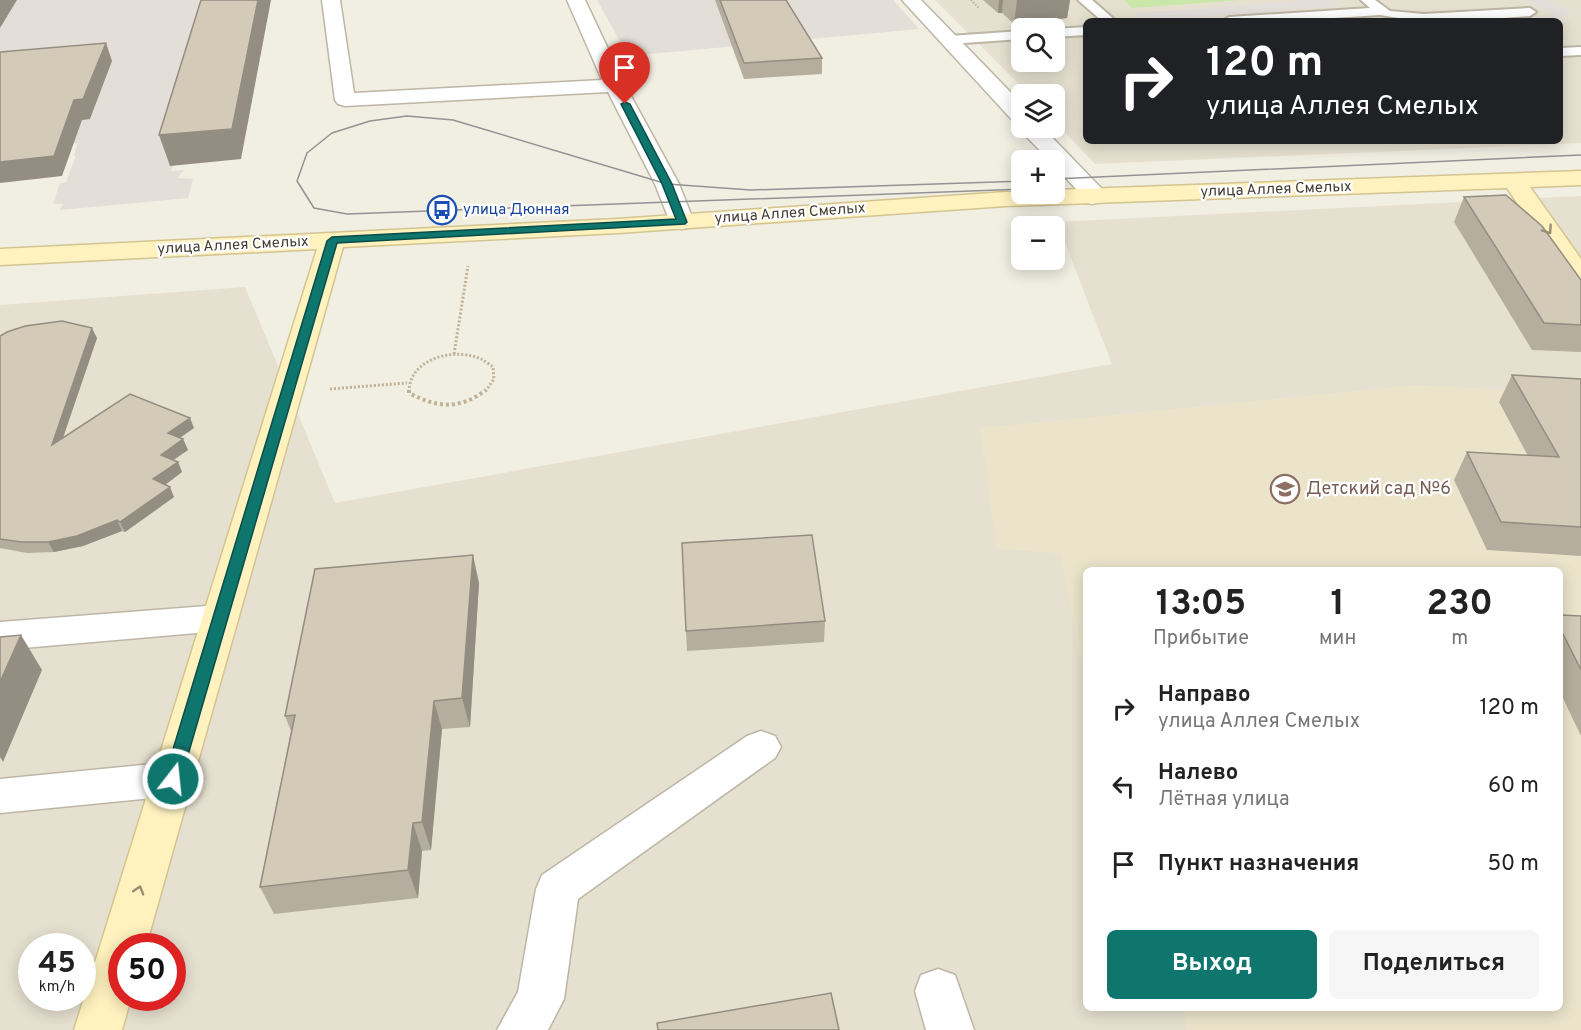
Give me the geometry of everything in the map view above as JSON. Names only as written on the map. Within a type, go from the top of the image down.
[{"type":"main road","name":"улица Аллея Смелых","points":[[0,257],[682,222],[1006,199],[1581,178]]},
{"type":"main road","points":[[1515,182],[1581,278]]},
{"type":"main road","points":[[127,933],[332,241]]},
{"type":"main road","points":[[98,1030],[108,996]]},
{"type":"street","points":[[331,0],[345,100],[615,85]]},
{"type":"street","points":[[576,0],[615,85],[667,184],[682,222]]},
{"type":"street","points":[[911,0],[1011,105]]},
{"type":"street","points":[[1041,138],[1093,193],[1092,197]]},
{"type":"street","points":[[0,636],[220,618]]},
{"type":"street","points":[[521,1030],[540,999],[558,889],[761,747]]},
{"type":"street","points":[[0,796],[173,779]]},
{"type":"lane","points":[[1084,0],[1106,18]]},
{"type":"lane","points":[[1367,0],[1387,14],[1454,18],[1530,12],[1507,0]]},
{"type":"lane","points":[[1275,18],[1382,11]]},
{"type":"lane","points":[[1065,32],[1083,31]]},
{"type":"lane","points":[[949,40],[1011,36]]},
{"type":"lane","points":[[1563,52],[1581,51]]},
{"type":"path","points":[[454,354],[469,255]]},
{"type":"path","points":[[454,354],[485,359],[494,366],[496,376],[493,386],[482,395],[468,402],[450,406],[432,405],[418,400],[409,393],[407,383],[412,373],[422,364],[437,357],[454,354]]},
{"type":"path","points":[[287,393],[407,383]]},
{"type":"shaded area","points":[[0,0],[205,0],[185,126],[171,171],[184,170],[177,178],[193,179],[188,198],[60,210],[63,204],[53,204],[60,183],[66,182],[76,156],[74,156],[77,143],[0,150]]},
{"type":"shaded area","points":[[597,0],[893,0],[919,29],[628,56]]},
{"type":"shaded area","points":[[935,0],[1581,0],[1581,143],[1563,144],[1563,18],[1083,18],[1083,144],[1558,144],[1095,164],[1065,132],[1065,84],[1019,84]]},
{"type":"shaded area","points":[[1313,0],[1329,0],[1338,6],[1183,18],[1141,18],[1136,13]]},
{"type":"shaded area","points":[[1527,0],[1547,0],[1574,14],[1558,16],[1562,18],[1532,18],[1556,15]]},
{"type":"shaded area","points":[[1581,196],[1581,1030],[0,1030],[0,305],[245,287],[335,503],[1112,364],[1065,243],[1065,222]]},
{"type":"shaded area","name":"Детский сад №6","points":[[1417,385],[1581,394],[1581,1030],[1188,1030],[1184,1011],[1563,1011],[1563,567],[1083,567],[1083,672],[1060,553],[997,549],[980,428]]},
{"type":"green space","points":[[1124,0],[1240,0],[1132,8]]},
{"type":"building","points":[[201,0],[258,0],[232,129],[159,135]]},
{"type":"building","points":[[720,0],[786,0],[822,58],[744,63]]},
{"type":"building","points":[[106,43],[83,99],[74,100],[54,156],[0,162],[0,52]]},
{"type":"building","points":[[1506,195],[1542,226],[1581,280],[1581,325],[1544,323],[1464,197]]},
{"type":"building","points":[[62,321],[92,328],[52,445],[130,394],[190,418],[168,433],[183,439],[161,455],[178,462],[153,479],[170,487],[120,522],[117,520],[77,536],[48,542],[0,539],[0,336],[25,326]]},
{"type":"building","points":[[1512,375],[1581,379],[1581,527],[1501,522],[1467,452],[1559,457]]},
{"type":"building","points":[[812,535],[825,621],[686,631],[682,543]]},
{"type":"building","points":[[473,555],[462,698],[434,701],[422,822],[413,823],[408,870],[260,887],[295,715],[285,716],[315,569]]},
{"type":"building","points":[[1563,615],[1581,616],[1581,670],[1563,634]]},
{"type":"building","points":[[21,635],[0,682],[0,637]]},
{"type":"building","points":[[831,993],[839,1030],[658,1030],[657,1023]]},
{"type":"tram line","points":[[1011,181],[751,190],[667,184],[453,120],[407,116],[370,121],[332,133],[307,153],[297,181],[314,208],[347,214],[1011,189]]},
{"type":"tram line","points":[[1065,178],[1581,155]]},
{"type":"place","name":"улица Дюнная","points":[[442,210]]},
{"type":"place","name":"Детский сад №6","points":[[1285,489]]},
{"type":"route","points":[[173,779],[332,241],[682,222],[667,184],[625,104]]}]
